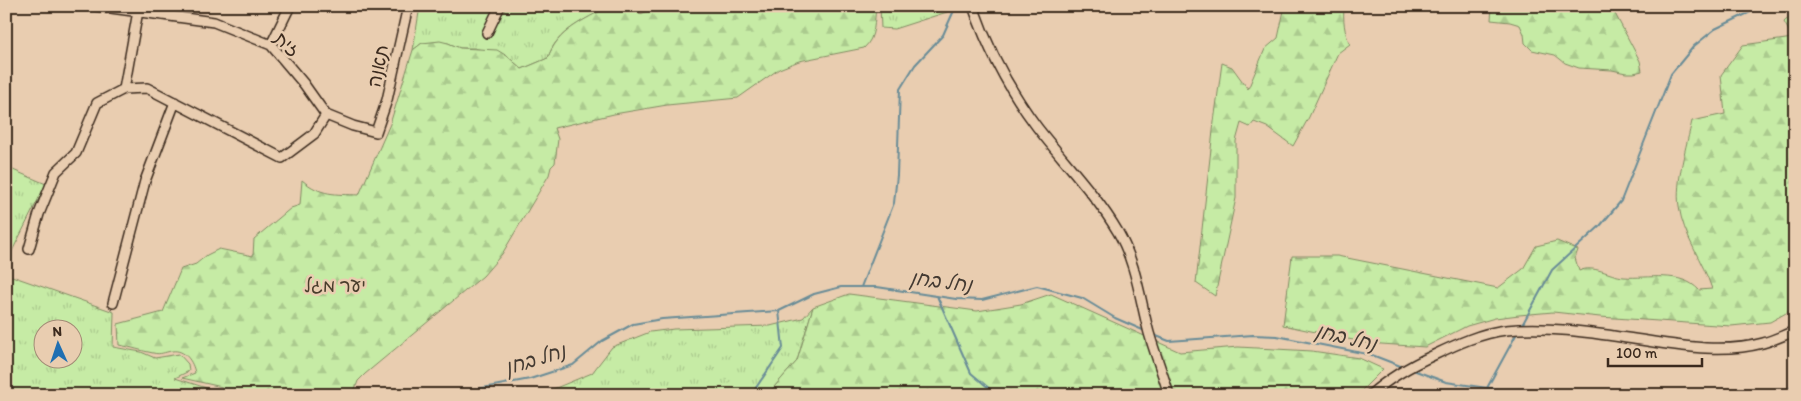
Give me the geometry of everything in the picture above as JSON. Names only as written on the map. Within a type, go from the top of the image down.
[{"type":"street","name":"זית","points":[[96,6],[140,9],[214,22],[270,45],[304,84],[326,115]]},
{"type":"street","points":[[270,45],[290,6]]},
{"type":"street","name":"תאנה","points":[[326,115],[352,126],[376,132],[387,100],[408,6]]},
{"type":"street","points":[[487,33],[500,6]]},
{"type":"street","points":[[973,6],[999,65],[1017,98],[1037,126],[1100,204],[1118,233],[1128,253],[1149,334],[1169,395]]},
{"type":"street","points":[[124,89],[140,9]]},
{"type":"street","points":[[29,249],[39,214],[56,172],[76,153],[97,103],[124,89],[147,88],[282,158],[314,134],[326,115]]},
{"type":"street","points":[[113,303],[145,181],[175,102]]},
{"type":"street","points":[[1370,395],[1398,374],[1425,359],[1474,337],[1505,330],[1557,330],[1682,347],[1714,348],[1762,344],[1795,331]]},
{"type":"green space","points":[[420,6],[609,6],[565,33],[552,48],[548,58],[522,69],[507,56],[474,48],[460,48],[448,43],[422,43],[413,50]]},
{"type":"green space","name":"יער מגל","points":[[609,6],[637,6],[640,14],[663,6],[876,6],[873,34],[864,48],[799,61],[779,69],[738,98],[667,105],[614,114],[554,128],[558,139],[555,163],[502,254],[483,276],[365,374],[358,381],[355,389],[339,395],[221,395],[222,387],[182,378],[195,373],[188,357],[181,352],[172,351],[156,354],[119,345],[118,324],[163,312],[181,269],[196,264],[207,255],[219,249],[253,256],[254,239],[291,208],[300,205],[302,180],[322,192],[359,195],[390,124],[413,50],[422,43],[440,41],[460,48],[497,50],[522,69],[548,58],[552,48],[565,33]]},
{"type":"green space","points":[[880,6],[948,6],[947,12],[894,29],[881,28]]},
{"type":"green space","points":[[1285,6],[1344,6],[1344,26],[1350,44],[1338,53],[1309,117],[1293,146],[1267,127],[1254,122],[1250,127],[1241,123],[1236,141],[1236,198],[1215,296],[1196,283],[1222,63],[1232,67],[1248,89],[1265,49],[1278,38]]},
{"type":"green space","points":[[1492,6],[1611,6],[1640,61],[1642,71],[1626,73],[1612,70],[1579,68],[1565,63],[1555,55],[1532,50],[1525,43],[1520,25],[1491,20]]},
{"type":"green space","points":[[1795,12],[1795,308],[1770,322],[1731,326],[1553,312],[1519,315],[1495,318],[1467,326],[1425,347],[1367,343],[1283,325],[1292,256],[1337,256],[1498,288],[1523,269],[1536,246],[1557,241],[1578,250],[1575,258],[1579,271],[1590,269],[1624,277],[1674,278],[1683,280],[1699,290],[1712,289],[1685,228],[1679,206],[1680,175],[1692,121],[1725,114],[1721,75],[1743,45],[1793,38],[1784,22]]},
{"type":"green space","points":[[6,167],[46,184],[6,263]]},
{"type":"green space","points":[[6,274],[114,312],[113,347],[141,352],[155,358],[179,354],[188,364],[189,371],[175,378],[216,391],[216,395],[6,395]]},
{"type":"green space","points":[[849,294],[977,311],[1021,304],[1051,294],[1180,352],[1238,347],[1312,351],[1359,358],[1383,369],[1357,395],[767,395],[797,361],[813,307]]},
{"type":"green space","points":[[813,307],[797,361],[767,395],[539,395],[592,373],[612,347],[650,332],[674,329],[770,326],[803,318]]},
{"type":"waterway","points":[[861,287],[894,203],[897,175],[900,89],[915,65],[943,35],[956,6]]},
{"type":"waterway","points":[[1521,327],[1552,270],[1600,226],[1621,201],[1671,74],[1694,46],[1715,29],[1763,6]]},
{"type":"waterway","name":"נחל בחן","points":[[405,395],[462,392],[530,379],[573,365],[602,341],[633,324],[662,319],[779,311],[814,294],[841,287],[877,287],[956,299],[982,300],[1037,286],[1082,298],[1115,318],[1145,331]]},
{"type":"waterway","points":[[937,296],[971,373],[997,395]]},
{"type":"waterway","points":[[751,395],[783,348],[779,311]]},
{"type":"waterway","points":[[1487,388],[1517,333]]},
{"type":"waterway","name":"נחל בחן","points":[[1154,335],[1169,341],[1253,335],[1277,336],[1372,355],[1403,367]]},
{"type":"waterway","name":"נחל בחן","points":[[1413,370],[1446,382],[1535,395]]},
{"type":"waterway","name":"נחל בחן","points":[[1773,395],[1795,386]]}]
